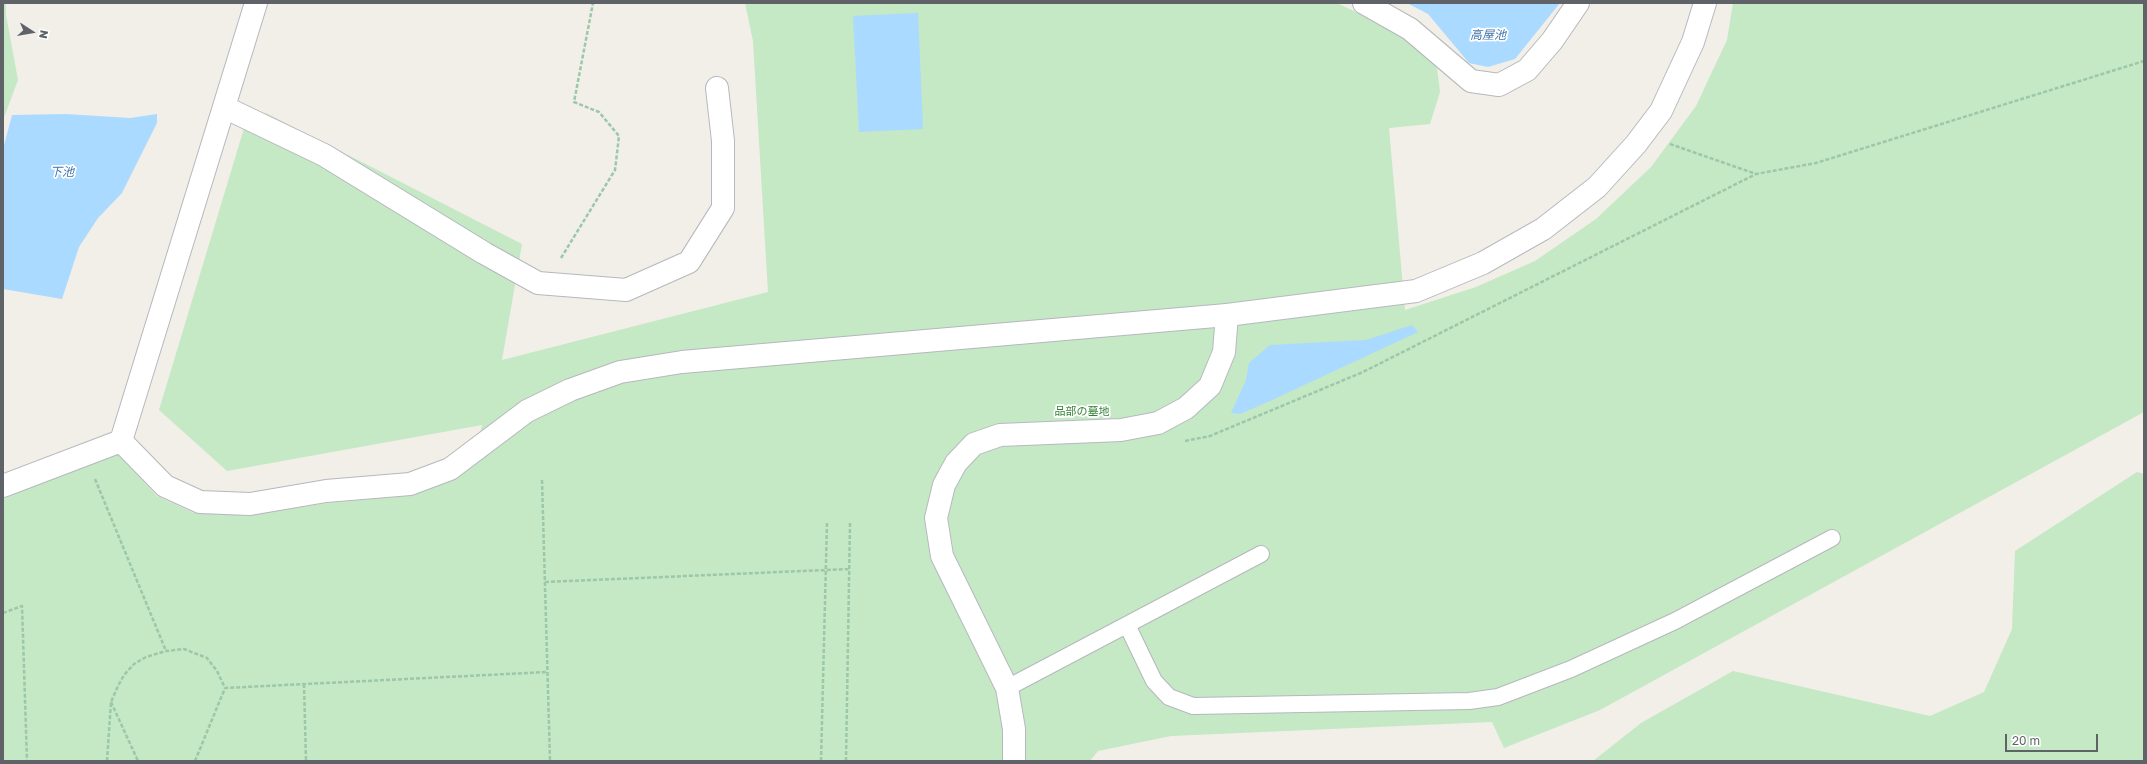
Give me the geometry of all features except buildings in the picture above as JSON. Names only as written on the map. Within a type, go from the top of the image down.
[{"type":"street","points":[[121,441],[256,3]]},
{"type":"street","points":[[1364,3],[1410,29],[1471,81],[1499,85],[1527,70],[1552,41],[1578,3]]},
{"type":"street","points":[[121,441],[164,486],[200,502],[250,504],[326,491],[410,484],[450,469],[527,411],[570,390],[620,372],[682,362],[1227,315],[1416,291],[1483,263],[1542,229],[1597,187],[1643,135],[1661,111],[1693,42],[1705,3]]},
{"type":"street","points":[[224,107],[324,155],[484,253],[538,283],[626,290],[689,262],[723,208],[723,141],[718,88]]},
{"type":"street","points":[[1014,761],[1014,729],[1007,688],[942,556],[936,518],[944,485],[956,463],[974,444],[1000,435],[1121,430],[1158,423],[1186,408],[1210,386],[1224,352],[1227,315]]},
{"type":"street","points":[[3,486],[121,441]]},
{"type":"lane","points":[[1128,625],[1154,681],[1169,697],[1193,706],[1470,701],[1498,697],[1571,669],[1675,621],[1832,538]]},
{"type":"lane","points":[[1007,688],[1261,554]]},
{"type":"path","points":[[538,283],[557,263],[615,170],[619,136],[599,112],[574,102],[593,3]]},
{"type":"path","points":[[1179,442],[1210,436],[1363,372],[1756,174],[1816,163],[2144,61]]},
{"type":"path","points":[[1643,135],[1756,174]]},
{"type":"path","points":[[542,480],[550,761]]},
{"type":"path","points":[[102,498],[166,651]]},
{"type":"path","points":[[821,761],[827,522]]},
{"type":"path","points":[[846,761],[850,523]]},
{"type":"path","points":[[545,582],[826,568],[850,569]]},
{"type":"path","points":[[3,613],[22,606],[27,761]]},
{"type":"path","points":[[107,761],[111,702],[124,675],[134,664],[146,656],[166,651],[184,649],[207,658],[225,688],[196,761]]},
{"type":"path","points":[[225,688],[548,672]]},
{"type":"path","points":[[304,684],[306,761]]},
{"type":"path","points":[[111,702],[138,761]]},
{"type":"green space","points":[[3,3],[6,3],[6,15],[18,80],[3,120]]},
{"type":"green space","name":"品部の墓地","points":[[745,3],[1337,3],[1406,36],[1437,68],[1440,92],[1430,124],[1389,128],[1405,310],[1476,287],[1535,261],[1596,219],[1651,167],[1696,106],[1727,40],[1733,3],[2144,3],[2144,412],[1600,710],[1504,748],[1492,722],[1171,736],[1098,751],[1090,761],[3,761],[3,499],[117,453],[157,496],[194,513],[250,515],[327,503],[414,495],[474,462],[482,425],[227,471],[159,410],[245,125],[266,113],[522,244],[502,360],[768,292],[753,41]]},
{"type":"green space","points":[[2137,472],[2144,474],[2144,761],[1593,761],[1641,723],[1733,671],[1930,716],[1984,692],[2012,629],[2015,551]]},
{"type":"water","name":"高屋池","points":[[1407,3],[1560,3],[1515,59],[1488,67],[1469,63],[1428,14]]},
{"type":"water","points":[[918,13],[923,129],[859,132],[853,16]]},
{"type":"water","name":"下池","points":[[66,114],[130,118],[157,114],[157,123],[122,193],[98,218],[79,247],[62,299],[3,289],[3,149],[12,115]]},
{"type":"water","points":[[1412,325],[1418,332],[1240,414],[1231,413],[1246,380],[1249,363],[1270,345],[1366,340]]}]
